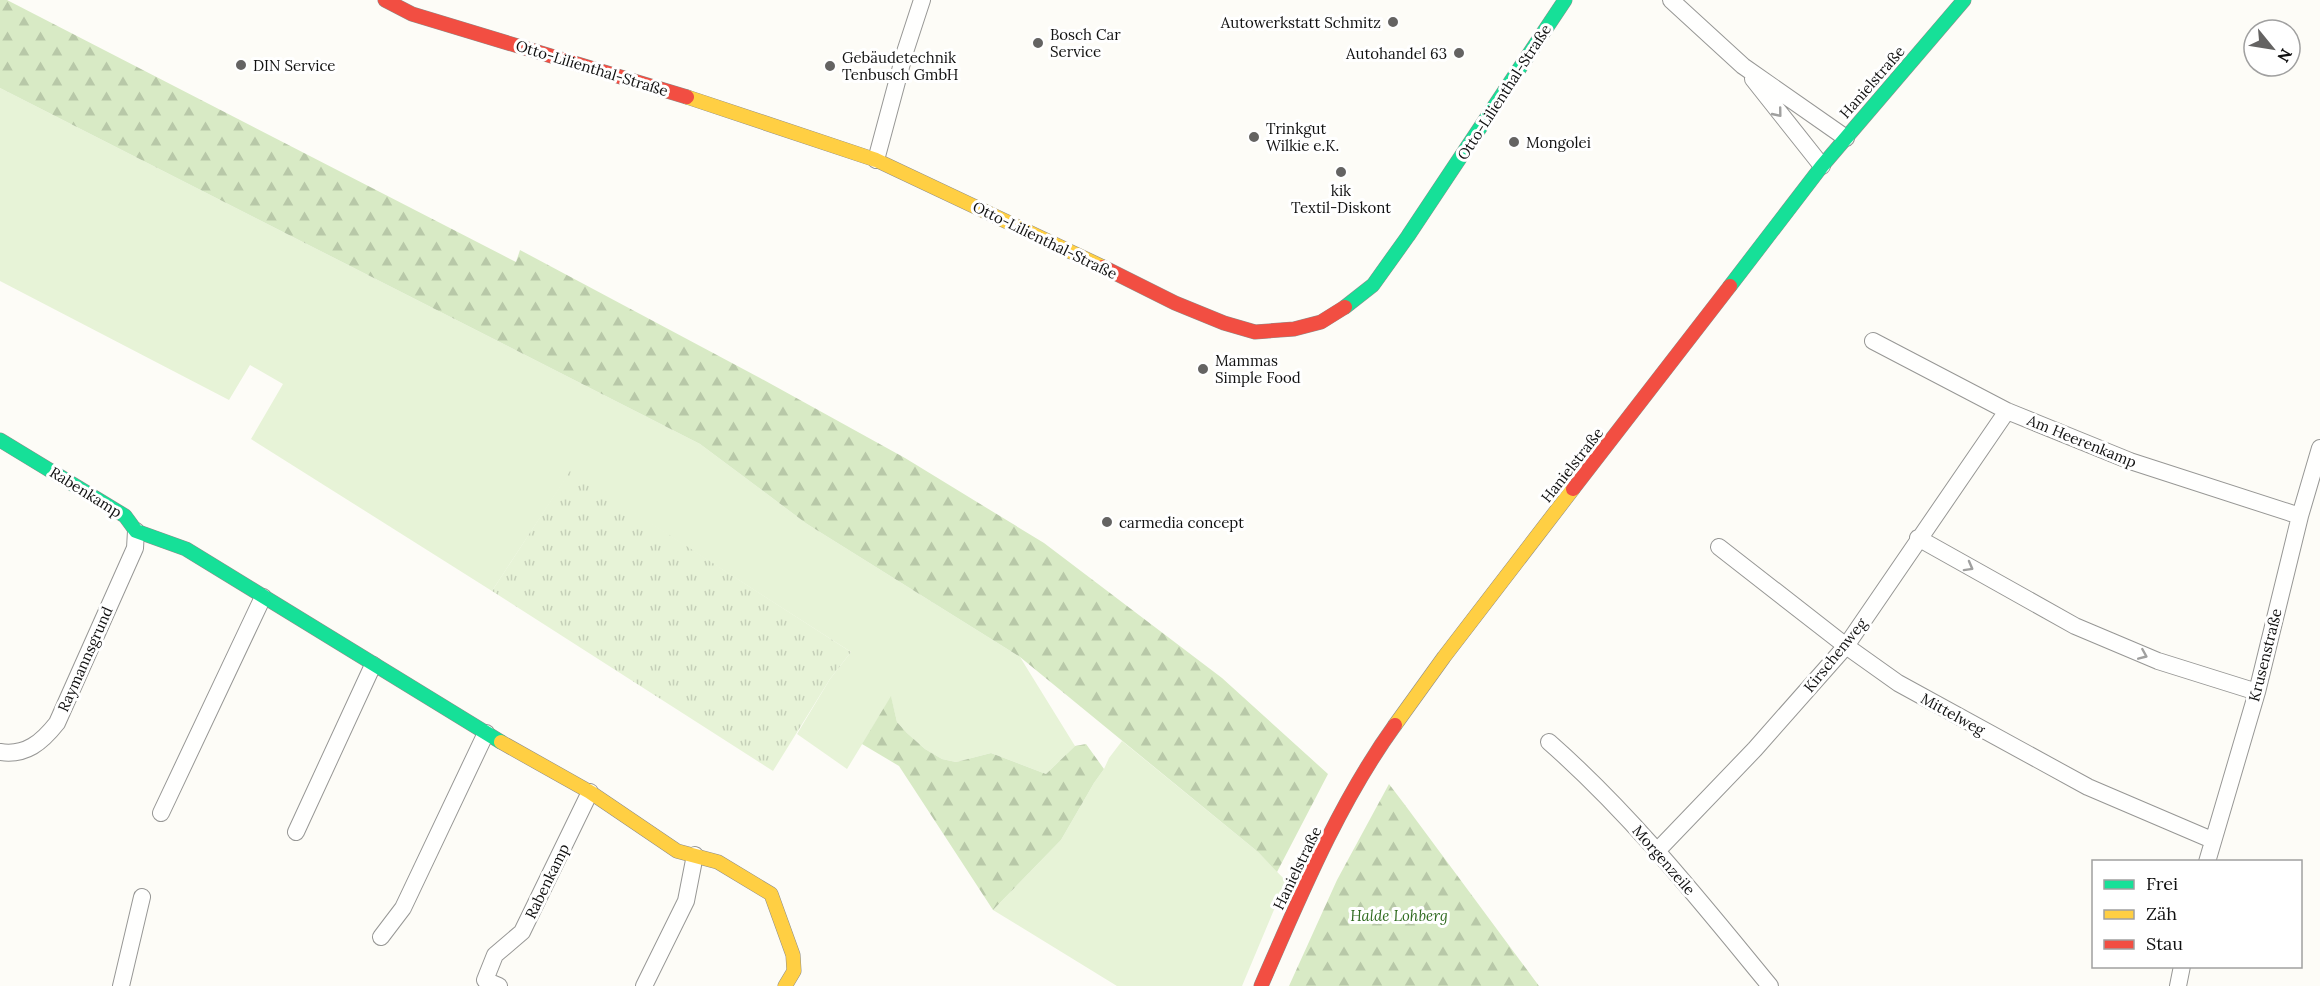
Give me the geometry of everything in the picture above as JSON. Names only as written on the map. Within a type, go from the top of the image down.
[{"type":"street","name":"Otto-Lilienthal-Straße","points":[[385,0],[412,14],[681,95],[876,160],[1008,220],[1175,303],[1224,323],[1255,332],[1294,329],[1321,322],[1347,306],[1373,285],[1408,237],[1565,0]]},
{"type":"street","points":[[876,160],[905,52],[922,0]]},
{"type":"street","points":[[1671,0],[1743,66],[1845,138]]},
{"type":"street","name":"Hanielstraße","points":[[1261,986],[1313,868],[1388,735],[1444,657],[1822,166],[1964,0]]},
{"type":"street","points":[[1743,66],[1822,166]]},
{"type":"street","name":"Am Heerenkamp","points":[[1873,341],[2007,411],[2130,461],[2300,516]]},
{"type":"street","name":"Kirschenweg","points":[[1658,850],[1755,749],[1846,646],[2007,411]]},
{"type":"street","name":"Rabenkamp","points":[[0,440],[125,516],[136,531],[186,549],[486,733],[590,792],[677,851],[718,862],[771,894],[793,955],[794,971],[785,986]]},
{"type":"street","name":"Krusenstraße","points":[[2207,860],[2257,692],[2300,516],[2320,448]]},
{"type":"street","name":"Raymannsgrund","points":[[0,752],[11,754],[30,749],[45,738],[57,723],[135,548],[136,531]]},
{"type":"street","points":[[1918,538],[2075,626],[2158,661],[2257,692]]},
{"type":"street","name":"Mittelweg","points":[[1719,547],[1846,646],[1898,683],[2088,787],[2212,840]]},
{"type":"street","points":[[162,813],[263,597]]},
{"type":"street","points":[[296,832],[373,665]]},
{"type":"street","points":[[381,937],[403,908],[486,733]]},
{"type":"street","name":"Morgenzeile","points":[[1549,742],[1584,772],[1658,850],[1770,986]]},
{"type":"street","name":"Rabenkamp","points":[[499,986],[485,980],[495,955],[522,932],[590,792]]},
{"type":"street","points":[[644,986],[686,901],[695,855]]},
{"type":"street","points":[[121,986],[142,897]]},
{"type":"street","points":[[2178,986],[2182,968]]},
{"type":"green space","points":[[0,0],[7,0],[516,262],[520,250],[905,458],[1044,543],[1222,678],[1328,774],[1277,872],[1258,852],[1020,657],[807,524],[700,444],[0,88]]},
{"type":"green space","points":[[0,88],[700,444],[807,524],[1020,657],[1075,746],[1046,774],[991,753],[956,762],[942,759],[925,749],[897,722],[891,697],[847,769],[797,734],[830,679],[851,652],[570,472],[492,591],[251,439],[283,384],[250,365],[229,400],[0,281]]},
{"type":"green space","points":[[570,471],[851,652],[830,679],[773,771],[492,591]]},
{"type":"green space","points":[[891,696],[897,722],[925,749],[942,759],[956,762],[991,753],[1046,774],[1075,746],[1086,744],[1104,769],[1061,840],[993,910],[899,766],[862,744]]},
{"type":"green space","points":[[1122,741],[1258,852],[1286,881],[1242,986],[1117,986],[993,910],[1061,840],[1109,758]]},
{"type":"green space","name":"Halde Lohberg","points":[[1389,784],[1539,986],[1289,986],[1337,880]]},
{"type":"traffic: fast","points":[[1345,307],[1373,285],[1565,0]]},
{"type":"traffic: fast","points":[[1730,286],[1822,166],[1964,0]]},
{"type":"traffic: fast","points":[[0,440],[125,516],[136,531],[186,549],[501,742]]},
{"type":"traffic: slow","points":[[687,97],[876,160],[1103,267]]},
{"type":"traffic: slow","points":[[1395,725],[1444,657],[1573,489]]},
{"type":"traffic: slow","points":[[501,742],[590,792],[677,851],[718,862],[771,894],[793,955],[794,971],[785,986]]},
{"type":"traffic: jam","points":[[385,0],[412,14],[687,97]]},
{"type":"traffic: jam","points":[[1103,267],[1175,303],[1224,323],[1255,332],[1294,329],[1321,322],[1345,307]]},
{"type":"traffic: jam","points":[[1573,489],[1730,286]]},
{"type":"traffic: jam","points":[[1261,986],[1321,852],[1374,755],[1395,725]]},
{"type":"place","name":"Autowerkstatt Schmitz","points":[[1393,22]]},
{"type":"place","name":"Bosch Car Service","points":[[1038,43]]},
{"type":"place","name":"Autohandel 63","points":[[1459,53]]},
{"type":"place","name":"DIN Service","points":[[241,65]]},
{"type":"place","name":"Gebäudetechnik Tenbusch GmbH","points":[[830,66]]},
{"type":"place","name":"Trinkgut Wilkie e.K.","points":[[1254,137]]},
{"type":"place","name":"Mongolei","points":[[1514,142]]},
{"type":"place","name":"kik Textil-Diskont","points":[[1341,172]]},
{"type":"place","name":"Mammas Simple Food","points":[[1203,369]]},
{"type":"place","name":"carmedia concept","points":[[1107,522]]}]
